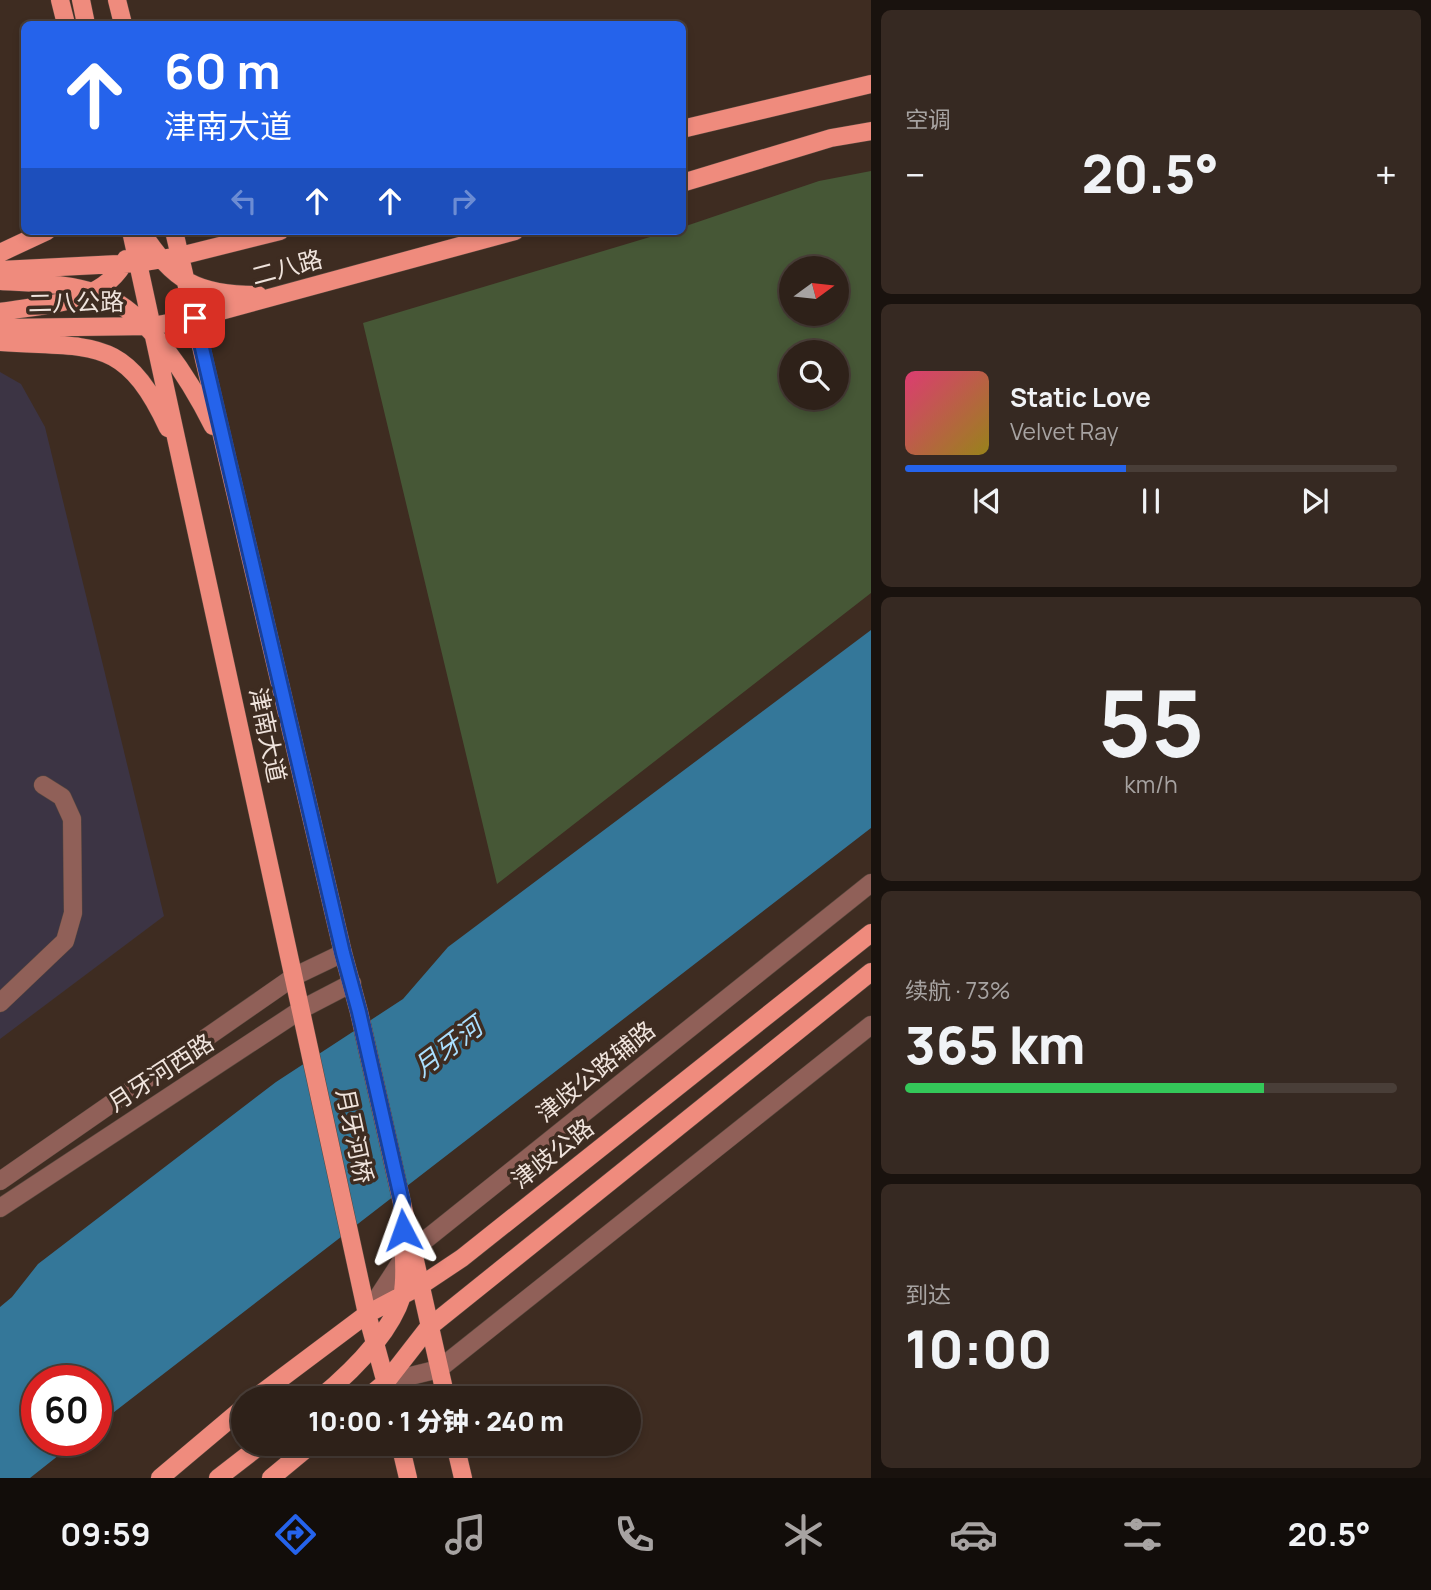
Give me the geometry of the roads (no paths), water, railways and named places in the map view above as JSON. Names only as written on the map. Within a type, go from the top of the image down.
[{"type":"main road","points":[[61,0],[65,21]]},
{"type":"main road","points":[[81,0],[85,21]]},
{"type":"main road","points":[[117,0],[122,21]]},
{"type":"main road","points":[[686,128],[871,84]]},
{"type":"main road","points":[[686,182],[831,138],[871,131]]},
{"type":"main road","points":[[0,253],[38,235]]},
{"type":"main road","name":"津南大道","points":[[136,235],[131,264],[182,463],[310,1045]]},
{"type":"main road","points":[[137,235],[186,281],[205,290],[257,295],[306,288]]},
{"type":"main road","name":"津南大道","points":[[175,235],[359,1012]]},
{"type":"main road","name":"二八路","points":[[131,264],[180,256],[265,235]]},
{"type":"main road","name":"二八路","points":[[150,330],[500,235]]},
{"type":"main road","points":[[0,312],[75,299],[113,280],[131,264]]},
{"type":"main road","name":"二八公路","points":[[0,270],[131,264]]},
{"type":"main road","points":[[0,281],[79,288],[124,307],[150,330],[203,406],[227,454]]},
{"type":"main road","name":"二八公路","points":[[0,328],[150,330]]},
{"type":"main road","points":[[0,342],[83,346],[125,363],[140,379],[154,401],[182,463]]},
{"type":"main road","name":"津歧公路","points":[[271,1386],[367,1314],[420,1286],[462,1258],[871,933]]},
{"type":"main road","points":[[391,1386],[428,1328],[871,972]]},
{"type":"main road","name":"月牙河桥","points":[[359,1012],[402,1202],[408,1253]]},
{"type":"main road","name":"月牙河桥","points":[[310,1045],[367,1314]]},
{"type":"main road","points":[[408,1253],[420,1286],[443,1386]]},
{"type":"main road","points":[[332,1386],[376,1344],[402,1295],[408,1253]]},
{"type":"main road","points":[[367,1314],[387,1386]]},
{"type":"main road","points":[[160,1478],[231,1418]]},
{"type":"main road","points":[[218,1478],[246,1456]]},
{"type":"main road","points":[[271,1478],[298,1456]]},
{"type":"main road","points":[[403,1456],[408,1478]]},
{"type":"main road","points":[[458,1456],[463,1478]]},
{"type":"street","points":[[0,1003],[65,941],[73,913],[72,819],[62,797],[43,785]]},
{"type":"street","name":"津歧公路辅路","points":[[367,1314],[408,1253],[871,883]]},
{"type":"street","name":"月牙河西路","points":[[0,1181],[295,976],[343,953]]},
{"type":"street","name":"月牙河西路","points":[[0,1208],[302,1009],[352,983]]},
{"type":"street","points":[[398,1386],[439,1369],[871,1024]]},
{"type":"water","name":"月牙河","points":[[871,630],[871,828],[112,1414],[112,1365],[21,1365],[21,1456],[58,1456],[30,1478],[0,1478],[0,1307],[12,1297],[38,1264],[276,1082],[403,999],[448,947]]}]
